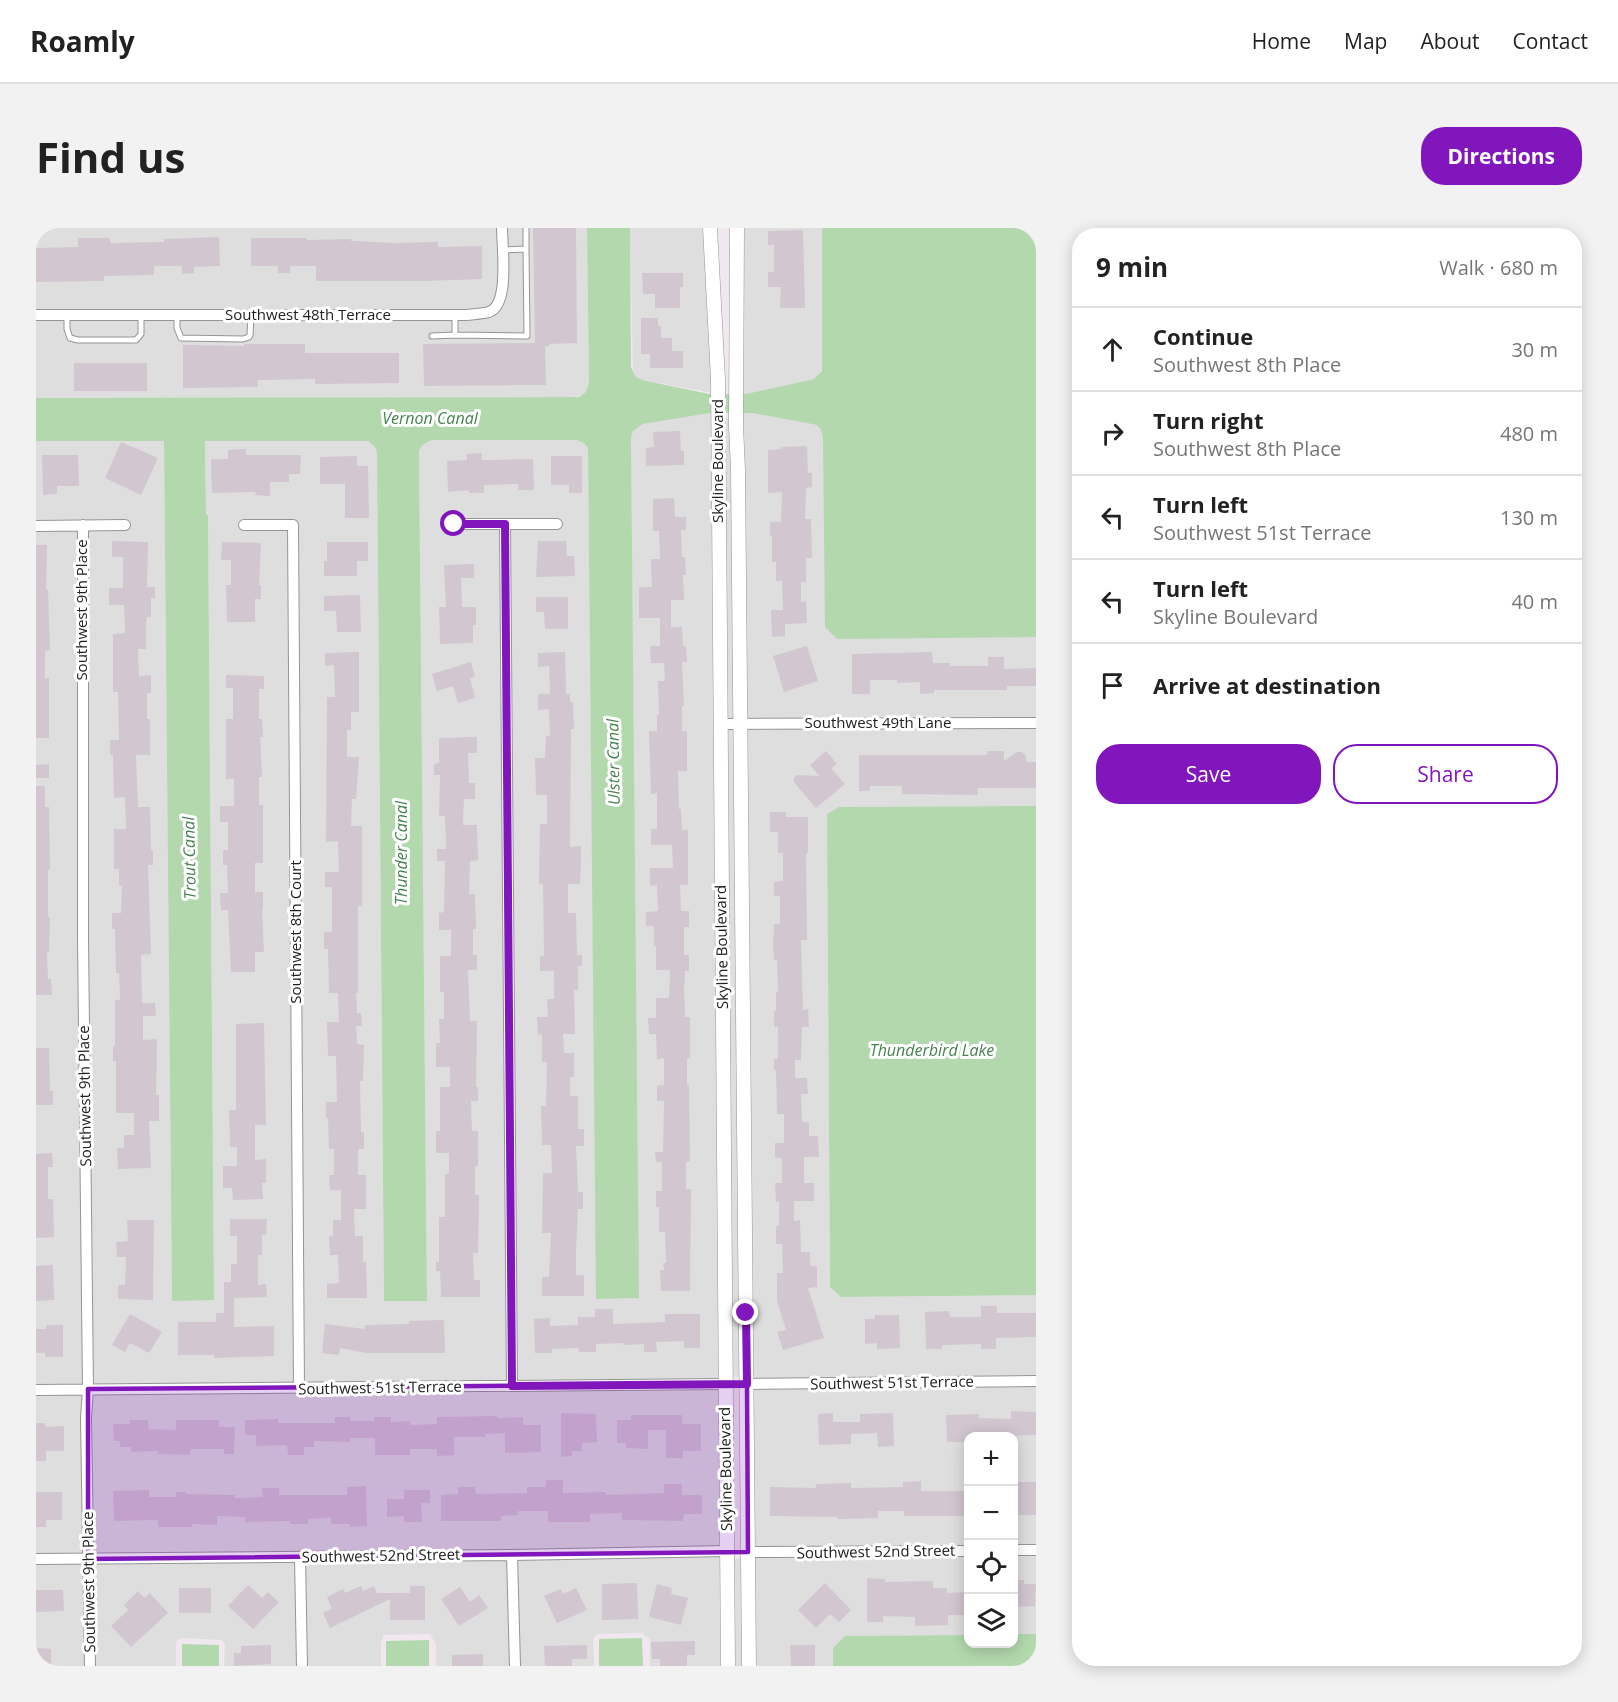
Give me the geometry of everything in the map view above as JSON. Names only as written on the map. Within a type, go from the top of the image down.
[{"type":"street","name":"Southwest 48th Terrace","points":[[36,315],[455,315],[491,312],[501,302],[503,289],[502,228]]},
{"type":"street","name":"Skyline Boulevard","points":[[710,228],[718,391],[728,1666]]},
{"type":"street","name":"Skyline Boulevard","points":[[737,228],[736,418],[749,1666]]},
{"type":"street","points":[[454,524],[557,524]]},
{"type":"street","points":[[505,524],[512,1386]]},
{"type":"street","name":"Southwest 9th Place","points":[[82,525],[83,938],[88,1389],[86,1418],[90,1666]]},
{"type":"street","name":"Southwest 9th Place","points":[[36,526],[125,525]]},
{"type":"street","name":"Southwest 8th Court","points":[[244,525],[293,525],[299,1389]]},
{"type":"street","name":"Southwest 49th Lane","points":[[720,724],[1036,723]]},
{"type":"street","name":"Southwest 51st Terrace","points":[[747,1384],[1036,1381]]},
{"type":"street","points":[[725,1384],[747,1384]]},
{"type":"street","name":"Southwest 51st Terrace","points":[[36,1390],[725,1384]]},
{"type":"street","points":[[1018,1550],[1036,1550]]},
{"type":"street","points":[[727,1551],[748,1552]]},
{"type":"street","name":"Southwest 52nd Street","points":[[36,1559],[727,1551]]},
{"type":"street","name":"Southwest 52nd Street","points":[[748,1552],[964,1551]]},
{"type":"street","points":[[512,1555],[515,1666]]},
{"type":"street","points":[[300,1557],[302,1666]]},
{"type":"lane","points":[[432,336],[526,336],[526,228]]},
{"type":"lane","points":[[502,250],[526,249]]},
{"type":"lane","points":[[67,315],[68,334],[70,338],[78,340],[136,340],[141,334],[141,315]]},
{"type":"lane","points":[[177,315],[177,328],[181,338],[232,339],[249,337],[251,315]]},
{"type":"lane","points":[[455,315],[455,336]]},
{"type":"highlighted area","points":[[747,1384],[748,1552],[88,1559],[88,1389]]},
{"type":"shaded area","points":[[36,228],[587,228],[589,388],[583,395],[574,397],[36,398]]},
{"type":"shaded area","points":[[630,228],[704,228],[718,394],[642,380],[633,373]]},
{"type":"shaded area","points":[[741,228],[823,228],[823,366],[820,374],[814,379],[746,394],[736,394]]},
{"type":"shaded area","points":[[718,413],[712,546],[721,1666],[650,1666],[650,1639],[642,1633],[597,1634],[593,1639],[594,1666],[436,1666],[436,1644],[430,1634],[384,1635],[381,1641],[381,1666],[224,1666],[225,1645],[222,1640],[182,1638],[177,1640],[176,1644],[176,1666],[36,1666],[36,441],[164,441],[172,1300],[214,1300],[208,516],[206,515],[205,441],[368,441],[377,452],[384,1301],[427,1300],[419,451],[426,442],[433,440],[576,440],[584,443],[588,448],[597,1299],[638,1298],[631,439],[633,431],[643,424]]},
{"type":"shaded area","points":[[736,413],[752,413],[817,425],[823,439],[1036,637],[1036,806],[840,807],[827,814],[830,1286],[841,1297],[1036,1295],[1036,1634],[1018,1634],[1018,1432],[964,1432],[964,1635],[845,1636],[833,1648],[833,1666],[755,1666],[754,1378]]},
{"type":"shaded area","points":[[725,419],[730,419],[732,470],[741,1377],[731,1377]]},
{"type":"shaded area","points":[[733,1558],[742,1559],[743,1666],[734,1666]]},
{"type":"water","points":[[587,228],[630,228],[631,367],[635,376],[642,380],[709,394],[746,394],[814,379],[822,371],[823,228],[1036,228],[1036,637],[837,639],[825,627],[823,439],[817,425],[752,413],[710,413],[643,424],[633,431],[631,439],[639,1298],[596,1299],[588,448],[584,443],[576,440],[433,440],[423,445],[419,451],[427,1301],[384,1301],[377,452],[368,441],[205,441],[206,515],[208,515],[214,1300],[172,1301],[164,441],[36,441],[36,398],[579,397],[586,392],[589,383]]},
{"type":"water","name":"Thunderbird Lake","points":[[1036,806],[1036,1295],[841,1297],[830,1287],[827,814],[839,807]]},
{"type":"water","points":[[1018,1634],[1036,1634],[1036,1666],[833,1666],[833,1648],[845,1636],[964,1635],[964,1648],[1018,1648]]},
{"type":"water","points":[[642,1638],[643,1666],[599,1666],[599,1639]]},
{"type":"water","points":[[429,1640],[429,1666],[386,1666],[386,1641]]},
{"type":"water","points":[[182,1644],[219,1645],[219,1666],[182,1666]]},
{"type":"building","points":[[533,228],[576,228],[577,343],[545,346],[546,385],[424,386],[423,344],[535,343]]},
{"type":"building","points":[[803,230],[805,308],[780,308],[781,287],[768,287],[768,272],[774,272],[774,245],[768,245],[768,231]]},
{"type":"building","points":[[219,237],[220,266],[194,267],[194,273],[182,274],[182,266],[154,266],[154,275],[104,276],[104,281],[36,282],[36,248],[78,247],[78,238],[110,238],[110,243],[164,242],[164,239]]},
{"type":"building","points":[[251,238],[351,239],[351,241],[395,243],[438,242],[438,247],[482,246],[482,279],[316,281],[316,266],[290,266],[290,273],[278,273],[278,266],[251,266]]},
{"type":"building","points":[[642,273],[683,273],[680,308],[655,308],[655,294],[643,294]]},
{"type":"building","points":[[641,318],[658,318],[661,338],[672,338],[672,351],[683,351],[683,368],[650,368],[650,354],[641,354]]},
{"type":"building","points":[[244,344],[305,344],[305,353],[399,353],[399,383],[315,384],[315,379],[258,380],[258,387],[183,388],[183,345],[244,346]]},
{"type":"building","points":[[74,363],[147,363],[147,391],[74,391]]},
{"type":"building","points":[[680,431],[684,465],[646,466],[646,448],[654,447],[653,432]]},
{"type":"building","points":[[121,442],[158,458],[141,495],[105,478]]},
{"type":"building","points":[[807,446],[808,473],[812,473],[812,487],[806,488],[805,519],[811,519],[812,558],[806,558],[806,582],[801,582],[801,602],[806,601],[807,623],[785,624],[785,636],[772,637],[771,610],[783,610],[782,581],[776,581],[776,562],[772,562],[770,522],[781,522],[782,492],[768,493],[768,450]]},
{"type":"building","points":[[246,449],[246,455],[301,455],[300,474],[289,474],[289,482],[270,482],[270,496],[255,495],[256,492],[212,493],[211,459],[228,459],[228,450]]},
{"type":"building","points":[[482,453],[482,460],[533,459],[534,490],[518,490],[518,484],[484,485],[484,493],[469,493],[469,490],[448,492],[447,461],[467,460],[467,454]]},
{"type":"building","points":[[42,455],[78,455],[79,486],[57,486],[57,494],[43,495]]},
{"type":"building","points":[[357,456],[357,466],[368,466],[369,518],[345,518],[345,484],[320,484],[320,457]]},
{"type":"building","points":[[551,456],[582,456],[582,493],[569,493],[569,485],[551,485]]},
{"type":"building","points":[[674,498],[675,517],[686,517],[686,530],[681,530],[682,557],[685,557],[686,575],[683,575],[684,600],[671,600],[671,627],[682,627],[687,662],[682,662],[684,706],[682,706],[682,731],[687,731],[687,771],[678,771],[682,830],[688,830],[688,885],[680,885],[681,911],[689,911],[689,927],[684,927],[684,955],[689,955],[689,971],[685,971],[684,989],[685,1017],[690,1017],[690,1058],[687,1058],[687,1085],[689,1085],[690,1161],[686,1162],[686,1189],[691,1189],[690,1291],[661,1291],[660,1270],[664,1270],[663,1263],[666,1263],[665,1232],[659,1232],[659,1207],[656,1207],[656,1191],[662,1191],[662,1162],[656,1162],[655,1152],[663,1152],[664,1101],[657,1101],[657,1086],[664,1085],[664,1058],[657,1059],[656,1034],[649,1034],[648,1018],[656,1018],[656,998],[669,998],[670,970],[656,970],[654,926],[646,926],[646,912],[658,911],[657,885],[650,886],[650,868],[673,868],[672,845],[651,845],[651,829],[657,829],[657,793],[651,794],[649,731],[657,731],[658,681],[665,681],[664,663],[651,663],[650,646],[660,646],[660,618],[639,618],[639,587],[652,587],[651,559],[660,559],[659,531],[653,531],[653,499]]},
{"type":"building","points":[[112,541],[148,542],[147,587],[155,587],[155,598],[151,598],[151,617],[147,617],[146,649],[138,649],[139,676],[151,675],[151,693],[147,693],[150,755],[136,755],[138,807],[150,807],[151,850],[153,850],[153,865],[148,865],[151,954],[141,955],[142,1003],[155,1003],[156,1016],[143,1016],[143,1040],[157,1039],[156,1095],[159,1095],[159,1121],[149,1121],[151,1168],[118,1169],[117,1148],[124,1148],[124,1135],[134,1135],[134,1113],[116,1113],[116,1061],[113,1061],[115,1000],[120,1000],[112,913],[121,913],[122,886],[119,886],[119,869],[114,869],[114,829],[126,829],[125,797],[114,798],[113,755],[110,755],[110,740],[119,740],[118,692],[113,692],[113,634],[125,633],[124,605],[109,605],[109,588],[123,588],[123,557],[112,557]]},
{"type":"building","points":[[538,541],[566,541],[567,556],[574,556],[575,576],[536,577]]},
{"type":"building","points":[[222,542],[261,543],[259,585],[261,585],[261,599],[255,599],[255,622],[227,622],[226,585],[231,585],[231,560],[221,560]]},
{"type":"building","points":[[327,542],[368,542],[368,561],[357,561],[357,576],[324,576]]},
{"type":"building","points":[[36,545],[47,545],[46,590],[48,590],[50,650],[45,651],[45,678],[49,678],[49,738],[36,738]]},
{"type":"building","points":[[474,564],[474,578],[461,578],[462,607],[476,607],[473,643],[440,644],[439,607],[446,607],[444,565]]},
{"type":"building","points":[[360,595],[361,632],[337,632],[336,611],[324,611],[324,596]]},
{"type":"building","points":[[536,597],[568,597],[568,629],[545,629],[544,612],[536,612]]},
{"type":"building","points":[[807,646],[818,681],[784,692],[773,656]]},
{"type":"building","points":[[359,652],[359,712],[351,712],[351,730],[347,730],[347,757],[359,757],[356,799],[352,799],[351,826],[362,826],[362,906],[358,906],[358,993],[356,993],[357,1013],[361,1013],[362,1026],[356,1026],[357,1044],[364,1045],[363,1081],[360,1081],[361,1132],[364,1132],[364,1149],[358,1149],[358,1175],[366,1175],[366,1209],[354,1209],[355,1236],[363,1236],[367,1298],[327,1298],[327,1284],[339,1283],[338,1255],[330,1255],[329,1236],[333,1236],[333,1220],[341,1220],[341,1190],[330,1190],[329,1175],[334,1175],[334,1149],[329,1149],[328,1118],[326,1118],[326,1102],[337,1102],[336,1056],[328,1056],[327,1022],[339,1022],[338,993],[329,993],[328,949],[324,949],[324,932],[332,932],[332,887],[325,887],[325,872],[339,872],[338,841],[326,842],[327,697],[335,697],[334,665],[325,666],[325,653]]},
{"type":"building","points":[[565,652],[566,694],[570,694],[570,702],[573,702],[574,729],[571,729],[570,847],[581,846],[580,884],[568,884],[568,913],[576,913],[577,955],[582,955],[582,966],[578,966],[578,990],[574,990],[575,1034],[563,1034],[564,1053],[574,1053],[574,1077],[570,1077],[570,1096],[578,1096],[578,1129],[584,1129],[584,1146],[576,1146],[578,1192],[583,1192],[583,1209],[578,1209],[576,1275],[584,1275],[584,1296],[542,1296],[542,1277],[549,1277],[551,1233],[542,1233],[543,1173],[552,1173],[551,1145],[542,1145],[541,1106],[546,1106],[547,1062],[542,1062],[542,1034],[538,1035],[537,1017],[548,1017],[547,999],[554,999],[554,971],[540,971],[540,956],[544,956],[543,884],[539,884],[540,824],[547,824],[547,795],[536,795],[535,758],[545,758],[546,736],[550,736],[549,709],[538,710],[538,694],[550,694],[549,666],[538,667],[538,653]]},
{"type":"building","points":[[932,652],[933,663],[950,663],[950,666],[988,666],[988,657],[1004,657],[1004,669],[1036,668],[1036,686],[1007,686],[1007,690],[934,690],[934,693],[920,694],[920,682],[897,683],[897,680],[870,680],[870,694],[852,694],[852,654]]},
{"type":"building","points":[[471,662],[475,677],[470,678],[475,698],[458,703],[453,686],[437,691],[432,674]]},
{"type":"building","points":[[226,675],[264,676],[264,689],[259,689],[259,719],[262,719],[263,737],[260,737],[262,777],[259,777],[259,805],[263,805],[263,863],[255,863],[255,892],[263,892],[264,952],[255,952],[255,972],[231,972],[228,910],[221,910],[220,893],[228,893],[227,865],[223,865],[223,850],[228,850],[228,822],[220,822],[220,806],[234,806],[234,779],[226,779],[226,719],[233,719],[233,688],[226,688]]},
{"type":"building","points":[[477,737],[477,753],[468,753],[469,783],[475,783],[475,799],[464,799],[463,825],[477,825],[478,860],[470,861],[469,894],[475,894],[476,929],[473,929],[473,955],[477,955],[477,970],[468,970],[470,1021],[477,1021],[476,1087],[478,1087],[478,1101],[471,1101],[472,1131],[478,1131],[475,1195],[479,1195],[478,1253],[473,1253],[474,1280],[480,1280],[480,1297],[441,1297],[440,1271],[436,1271],[436,1262],[439,1262],[439,1217],[445,1217],[445,1174],[449,1174],[449,1153],[436,1153],[436,1131],[440,1131],[440,1087],[450,1087],[450,1067],[436,1067],[436,1043],[440,1043],[439,1019],[444,1019],[444,992],[440,992],[440,956],[451,956],[451,930],[439,930],[439,913],[444,912],[445,861],[437,861],[437,849],[446,849],[445,816],[439,816],[440,775],[434,775],[434,764],[439,763],[439,738]]},
{"type":"building","points":[[826,751],[837,764],[831,768],[845,784],[816,808],[794,782],[794,777],[798,775],[819,776],[810,765]]},
{"type":"building","points":[[987,751],[1004,751],[1004,761],[1017,752],[1022,752],[1026,756],[1026,762],[1036,762],[1036,788],[978,788],[978,795],[902,794],[902,786],[870,786],[870,791],[859,791],[859,755],[987,755]]},
{"type":"building","points":[[49,764],[49,778],[36,778],[36,765]]},
{"type":"building","points":[[36,786],[45,786],[45,807],[49,807],[48,917],[50,917],[49,952],[47,952],[48,979],[51,979],[52,995],[36,995]]},
{"type":"building","points":[[770,812],[786,812],[786,817],[808,817],[807,940],[801,940],[803,1010],[808,1009],[809,1027],[802,1027],[801,1060],[795,1060],[795,1078],[807,1078],[808,1094],[801,1094],[802,1122],[809,1122],[809,1136],[818,1136],[819,1157],[804,1157],[804,1183],[814,1183],[814,1201],[794,1201],[794,1221],[800,1220],[801,1252],[810,1252],[810,1266],[817,1266],[817,1287],[808,1288],[824,1338],[783,1350],[777,1332],[786,1330],[777,1301],[777,1273],[783,1273],[782,1244],[776,1244],[779,1202],[776,1202],[775,1183],[782,1183],[782,1158],[775,1158],[775,1143],[784,1143],[784,1114],[777,1114],[776,1070],[774,1070],[774,1059],[778,1059],[778,1027],[774,1027],[774,1011],[776,1011],[776,992],[778,992],[777,960],[774,960],[773,944],[774,924],[780,924],[780,896],[774,896],[774,882],[783,881],[783,853],[778,853],[778,832],[770,832]]},
{"type":"building","points":[[264,1023],[266,1125],[255,1125],[255,1160],[266,1159],[266,1183],[262,1183],[263,1199],[233,1200],[232,1188],[223,1188],[223,1166],[237,1166],[237,1147],[230,1147],[229,1110],[236,1110],[236,1024]]},
{"type":"building","points":[[36,1048],[49,1048],[50,1091],[53,1091],[53,1105],[36,1105]]},
{"type":"building","points":[[52,1153],[53,1167],[48,1167],[48,1199],[53,1199],[54,1237],[36,1238],[36,1154]]},
{"type":"building","points":[[230,1219],[267,1219],[266,1235],[262,1235],[262,1255],[258,1255],[258,1285],[266,1284],[267,1297],[234,1298],[234,1327],[274,1326],[274,1356],[214,1358],[214,1355],[178,1355],[178,1322],[216,1322],[216,1313],[224,1313],[224,1282],[231,1282],[231,1264],[237,1264],[237,1236],[230,1236]]},
{"type":"building","points":[[127,1220],[154,1220],[153,1300],[118,1299],[118,1285],[125,1285],[126,1257],[117,1257],[116,1242],[128,1241]]},
{"type":"building","points":[[53,1265],[54,1300],[36,1301],[36,1266]]},
{"type":"building","points":[[981,1306],[997,1306],[997,1313],[1036,1313],[1036,1337],[996,1338],[996,1349],[981,1349],[981,1344],[942,1345],[942,1349],[926,1349],[925,1312],[949,1311],[950,1317],[981,1317]]},
{"type":"building","points":[[595,1309],[613,1309],[613,1324],[665,1322],[665,1314],[700,1314],[700,1348],[684,1348],[684,1341],[656,1342],[657,1352],[644,1352],[644,1344],[623,1345],[623,1343],[596,1344],[596,1352],[579,1352],[578,1348],[552,1349],[552,1353],[535,1353],[534,1319],[550,1318],[550,1326],[578,1325],[578,1317],[595,1317]]},
{"type":"building","points":[[130,1314],[162,1332],[149,1353],[130,1343],[125,1352],[112,1345]]},
{"type":"building","points":[[875,1315],[899,1315],[900,1348],[877,1349],[877,1343],[865,1344],[865,1319],[875,1319]]},
{"type":"building","points":[[444,1320],[445,1353],[366,1353],[340,1348],[339,1355],[322,1353],[325,1324],[365,1329],[365,1325]]},
{"type":"building","points":[[46,1325],[63,1325],[63,1357],[45,1357],[45,1353],[36,1353],[36,1329],[46,1329]]},
{"type":"building","points":[[1011,1411],[1036,1412],[1036,1435],[1018,1436],[1018,1432],[964,1432],[964,1442],[947,1442],[946,1415],[979,1414],[979,1418],[1011,1419]]},
{"type":"building","points":[[561,1413],[596,1414],[597,1442],[582,1443],[582,1451],[572,1451],[572,1456],[561,1457]]},
{"type":"building","points":[[833,1413],[833,1422],[860,1422],[860,1414],[893,1413],[894,1446],[878,1447],[877,1433],[851,1434],[851,1444],[819,1445],[818,1414]]},
{"type":"building","points":[[631,1415],[682,1415],[682,1424],[701,1424],[701,1451],[683,1451],[683,1458],[666,1458],[666,1430],[648,1430],[648,1449],[626,1448],[626,1443],[617,1443],[617,1420],[631,1420]]},
{"type":"building","points":[[497,1416],[497,1418],[523,1417],[523,1425],[541,1425],[541,1452],[505,1453],[505,1433],[485,1434],[485,1437],[454,1437],[454,1455],[437,1456],[437,1449],[410,1449],[410,1455],[375,1455],[375,1438],[350,1438],[350,1442],[314,1441],[314,1447],[304,1447],[304,1455],[288,1455],[287,1445],[256,1446],[256,1435],[245,1435],[245,1420],[278,1419],[278,1423],[335,1423],[335,1417],[350,1417],[350,1421],[374,1421],[374,1417],[391,1417],[391,1422],[410,1421],[410,1425],[437,1424],[437,1417]]},
{"type":"building","points":[[130,1420],[148,1420],[149,1429],[176,1430],[176,1420],[219,1420],[219,1427],[235,1427],[234,1454],[224,1454],[224,1449],[191,1449],[190,1455],[158,1454],[158,1451],[131,1452],[131,1447],[120,1447],[120,1441],[114,1441],[113,1424],[130,1424]]},
{"type":"building","points":[[36,1423],[45,1423],[46,1427],[64,1426],[64,1451],[46,1451],[46,1461],[36,1461]]},
{"type":"building","points":[[546,1480],[563,1480],[563,1493],[606,1492],[606,1495],[664,1493],[664,1484],[682,1484],[682,1495],[702,1495],[702,1514],[684,1514],[683,1521],[622,1520],[622,1513],[590,1514],[590,1522],[548,1522],[548,1511],[518,1511],[518,1515],[501,1516],[501,1521],[441,1521],[441,1495],[458,1494],[458,1487],[475,1487],[476,1494],[527,1493],[527,1487],[546,1487]]},
{"type":"building","points":[[921,1481],[921,1491],[964,1491],[964,1516],[904,1516],[904,1511],[878,1511],[878,1518],[770,1516],[770,1487],[816,1488],[816,1484],[851,1483],[851,1488],[903,1487],[903,1482]]},
{"type":"building","points":[[1018,1482],[1036,1482],[1036,1515],[1018,1515]]},
{"type":"building","points":[[366,1486],[367,1526],[350,1527],[350,1524],[331,1524],[331,1518],[308,1519],[308,1524],[290,1524],[290,1521],[245,1522],[245,1517],[217,1516],[217,1525],[192,1524],[192,1527],[158,1527],[158,1520],[114,1521],[113,1491],[149,1490],[149,1497],[176,1497],[176,1492],[186,1492],[186,1494],[235,1495],[235,1498],[263,1497],[262,1488],[279,1488],[279,1495],[347,1495],[347,1487]]},
{"type":"building","points":[[404,1490],[430,1490],[430,1503],[421,1503],[422,1522],[404,1522],[404,1516],[387,1517],[387,1499],[404,1499]]},
{"type":"building","points":[[36,1492],[62,1492],[62,1520],[46,1520],[46,1527],[36,1527]]},
{"type":"building","points":[[867,1578],[885,1579],[885,1582],[933,1581],[933,1588],[947,1588],[947,1593],[964,1592],[964,1615],[948,1615],[948,1625],[915,1626],[915,1617],[883,1616],[883,1622],[867,1622]]},
{"type":"building","points":[[1018,1580],[1024,1580],[1024,1584],[1036,1584],[1035,1606],[1018,1607]]},
{"type":"building","points":[[637,1583],[638,1619],[602,1620],[602,1584]]},
{"type":"building","points":[[825,1583],[851,1610],[839,1622],[830,1614],[816,1628],[798,1610]]},
{"type":"building","points":[[657,1584],[672,1588],[671,1594],[688,1598],[681,1625],[649,1617]]},
{"type":"building","points":[[248,1585],[262,1598],[268,1592],[279,1602],[253,1629],[228,1606]]},
{"type":"building","points":[[361,1586],[363,1591],[374,1586],[377,1593],[410,1593],[410,1586],[425,1586],[425,1620],[390,1620],[390,1599],[330,1628],[323,1613],[332,1609],[327,1597],[343,1589],[345,1593]]},
{"type":"building","points":[[460,1587],[470,1602],[479,1595],[488,1608],[459,1626],[441,1599]]},
{"type":"building","points":[[179,1588],[211,1588],[211,1613],[179,1613]]},
{"type":"building","points":[[576,1588],[587,1610],[557,1623],[544,1596],[561,1589],[563,1594]]},
{"type":"building","points":[[36,1590],[63,1590],[64,1611],[36,1612]]},
{"type":"building","points":[[138,1591],[145,1598],[150,1593],[168,1613],[131,1647],[111,1626],[128,1610],[124,1605]]},
{"type":"building","points":[[695,1641],[695,1655],[687,1655],[687,1666],[660,1666],[660,1659],[652,1659],[651,1642]]},
{"type":"building","points":[[271,1645],[271,1664],[234,1666],[234,1653],[241,1653],[241,1646]]},
{"type":"building","points":[[587,1645],[587,1659],[572,1659],[572,1666],[545,1666],[544,1646]]},
{"type":"building","points":[[790,1645],[815,1645],[815,1666],[791,1666]]},
{"type":"building","points":[[36,1648],[51,1649],[51,1666],[36,1666]]},
{"type":"building","points":[[483,1654],[483,1666],[452,1666],[452,1655]]},
{"type":"route","points":[[454,524],[505,524],[512,1386],[747,1384],[746,1313]]},
{"type":"water label","name":"Vernon Canal","points":[[430,418]]},
{"type":"water label","name":"Ulster Canal","points":[[613,762]]},
{"type":"water label","name":"Thunder Canal","points":[[401,853]]},
{"type":"water label","name":"Trout Canal","points":[[189,858]]}]
